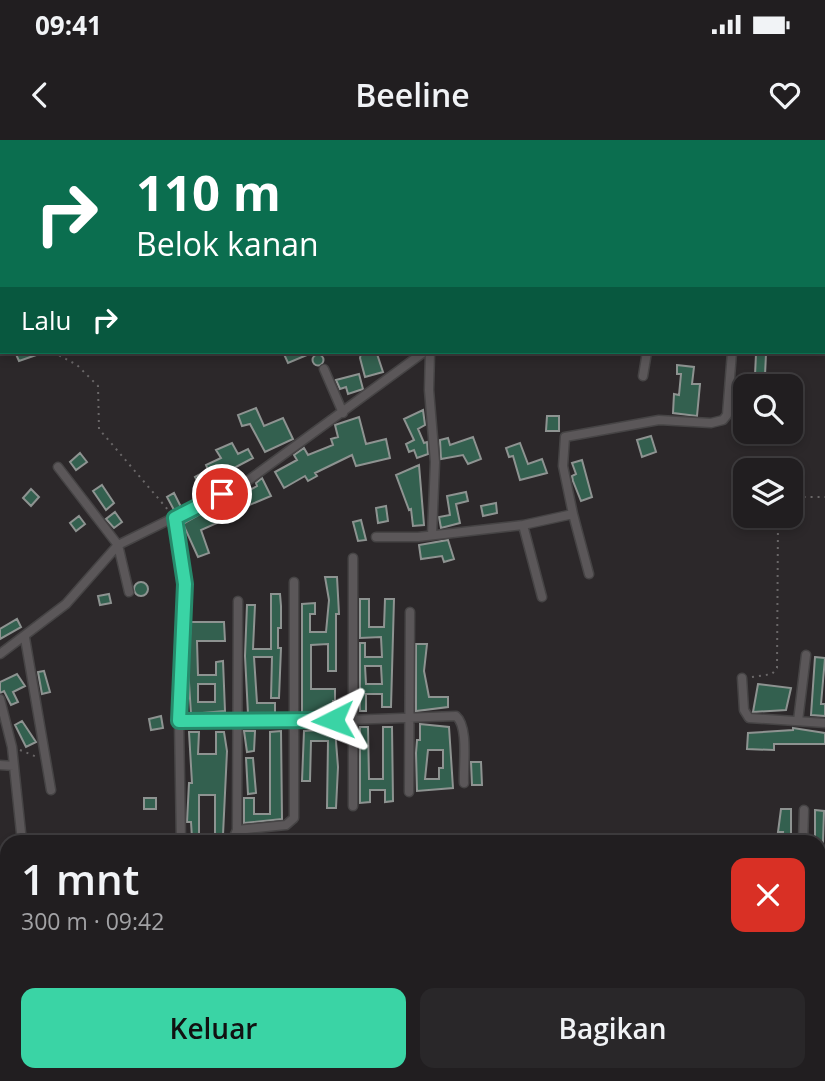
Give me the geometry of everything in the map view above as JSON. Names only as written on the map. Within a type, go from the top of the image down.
[{"type":"street","points":[[0,654],[25,638],[66,604],[118,545],[246,482],[421,354]]},
{"type":"street","points":[[430,354],[429,390],[435,462],[432,535]]},
{"type":"street","points":[[643,376],[647,354]]},
{"type":"street","points":[[589,573],[563,466],[565,437],[659,420],[711,423],[723,420],[727,415],[732,354]]},
{"type":"street","points":[[324,369],[343,413]]},
{"type":"street","points":[[58,467],[118,545],[129,592]]},
{"type":"street","points":[[376,537],[432,535],[523,525],[573,514]]},
{"type":"street","points":[[175,518],[185,584],[179,721],[181,835]]},
{"type":"street","points":[[523,525],[542,597]]},
{"type":"street","points":[[352,806],[353,558]]},
{"type":"street","points":[[237,830],[286,825],[293,821],[294,582]]},
{"type":"street","points":[[235,835],[237,830],[238,601]]},
{"type":"street","points":[[409,792],[410,612]]},
{"type":"street","points":[[25,638],[51,790]]},
{"type":"street","points":[[798,721],[806,655]]},
{"type":"street","points":[[742,678],[746,716],[825,723]]},
{"type":"street","points":[[0,699],[12,747],[21,835]]},
{"type":"street","points":[[179,721],[294,722],[409,717],[460,718],[464,783]]},
{"type":"street","points":[[0,765],[14,766]]},
{"type":"street","points":[[803,835],[804,810]]},
{"type":"path","points":[[56,354],[77,365],[99,386],[99,429],[175,518]]},
{"type":"path","points":[[803,497],[825,497]]},
{"type":"path","points":[[742,678],[772,674],[777,668],[778,528]]},
{"type":"path","points":[[12,747],[45,760]]},
{"type":"building","points":[[16,354],[39,354],[19,361]]},
{"type":"building","points":[[284,354],[309,354],[288,363]]},
{"type":"building","points":[[361,354],[377,354],[383,372],[365,377]]},
{"type":"building","points":[[756,354],[766,354],[765,374],[755,374]]},
{"type":"building","points":[[318,355],[322,356],[322,364],[318,365],[314,364],[313,360],[314,356]]},
{"type":"building","points":[[677,365],[694,367],[692,384],[700,384],[697,416],[673,413],[674,394],[679,395],[681,374],[677,374]]},
{"type":"building","points":[[359,374],[363,389],[348,394],[346,387],[340,389],[336,380]]},
{"type":"building","points":[[256,408],[264,426],[283,418],[293,439],[265,452],[250,424],[242,426],[238,415]]},
{"type":"building","points":[[423,410],[425,425],[418,429],[424,443],[427,442],[428,454],[417,458],[414,450],[409,452],[406,444],[414,440],[404,419]]},
{"type":"building","points":[[547,416],[559,416],[559,431],[546,431]]},
{"type":"building","points":[[359,417],[366,444],[386,439],[390,458],[356,466],[352,455],[315,473],[317,476],[308,481],[305,476],[284,488],[275,472],[297,460],[294,455],[304,448],[308,455],[333,445],[331,439],[338,437],[335,425]]},
{"type":"building","points":[[651,436],[656,452],[642,457],[637,440]]},
{"type":"building","points":[[473,437],[481,459],[468,464],[463,455],[441,459],[440,440],[448,438],[450,445]]},
{"type":"building","points":[[232,443],[238,454],[248,449],[253,458],[200,486],[195,477],[208,470],[206,465],[221,458],[216,450]]},
{"type":"building","points":[[520,443],[528,464],[542,459],[547,473],[520,480],[513,456],[509,457],[506,448]]},
{"type":"building","points":[[80,453],[87,462],[76,470],[70,462]]},
{"type":"building","points":[[582,460],[592,497],[581,501],[573,481],[572,476],[576,474],[572,463]]},
{"type":"building","points":[[419,465],[424,525],[413,526],[411,509],[409,510],[396,475]]},
{"type":"building","points":[[262,478],[271,496],[235,511],[230,501],[257,486],[256,483]]},
{"type":"building","points":[[102,485],[114,503],[106,510],[93,491]]},
{"type":"building","points":[[31,489],[39,497],[31,506],[23,498]]},
{"type":"building","points":[[466,492],[468,501],[456,504],[460,523],[441,528],[439,517],[450,515],[447,496]]},
{"type":"building","points":[[174,493],[181,507],[174,510],[167,497]]},
{"type":"building","points":[[496,503],[497,513],[483,516],[481,506]]},
{"type":"building","points":[[386,506],[388,521],[378,523],[376,508]]},
{"type":"building","points":[[211,508],[217,523],[201,530],[209,553],[198,557],[183,524]]},
{"type":"building","points":[[115,512],[122,522],[114,528],[106,519]]},
{"type":"building","points":[[79,516],[85,524],[76,531],[70,523]]},
{"type":"building","points":[[361,520],[366,540],[358,541],[353,522]]},
{"type":"building","points":[[448,540],[454,559],[444,562],[442,556],[421,559],[419,545]]},
{"type":"building","points":[[325,577],[337,577],[339,614],[336,614],[336,671],[328,671],[328,644],[311,645],[311,689],[335,689],[333,714],[302,713],[302,604],[315,603],[315,614],[310,614],[310,632],[326,632],[329,600]]},
{"type":"building","points":[[141,582],[146,584],[146,594],[141,596],[136,594],[134,589],[136,584]]},
{"type":"building","points":[[109,594],[111,603],[100,605],[98,596]]},
{"type":"building","points":[[271,594],[280,594],[281,606],[281,628],[278,628],[278,648],[281,648],[279,698],[271,698],[272,657],[254,657],[257,703],[275,703],[275,714],[248,714],[245,656],[247,605],[255,605],[253,649],[271,649]]},
{"type":"building","points":[[360,599],[369,599],[369,627],[384,627],[385,599],[394,599],[391,707],[382,707],[382,694],[366,694],[366,711],[360,711],[360,643],[365,643],[365,657],[382,657],[381,637],[360,638]],"holes":[[[365,666],[381,666],[382,684],[366,684]]]},
{"type":"building","points":[[17,619],[21,627],[0,639],[0,629]]},
{"type":"building","points":[[191,622],[224,622],[225,641],[197,641],[198,675],[216,675],[216,662],[223,661],[225,711],[191,714],[188,667]],"holes":[[[198,684],[215,684],[215,702],[198,702]]]},
{"type":"building","points":[[416,644],[427,644],[424,671],[429,697],[448,697],[448,707],[416,711]]},
{"type":"building","points":[[815,657],[825,658],[821,704],[825,704],[825,716],[811,715]]},
{"type":"building","points":[[44,671],[50,692],[42,694],[38,672]]},
{"type":"building","points":[[17,674],[25,686],[13,692],[18,702],[11,705],[4,691],[0,693],[0,682]]},
{"type":"building","points":[[758,684],[791,688],[786,710],[753,712]]},
{"type":"building","points":[[161,716],[163,728],[151,730],[149,719]]},
{"type":"building","points":[[22,721],[36,742],[26,747],[15,725]]},
{"type":"building","points":[[420,724],[449,727],[453,788],[417,791],[416,753],[417,740],[420,740]],"holes":[[[428,750],[443,750],[443,768],[439,768],[439,779],[425,779]]]},
{"type":"building","points":[[360,727],[368,727],[369,779],[383,779],[383,727],[392,727],[393,801],[385,802],[385,790],[370,790],[370,802],[360,803]]},
{"type":"building","points":[[793,728],[825,733],[825,744],[774,744],[774,750],[747,749],[748,733]]},
{"type":"building","points":[[335,729],[338,767],[336,808],[327,808],[328,741],[311,741],[310,781],[302,781],[304,731]]},
{"type":"building","points":[[244,731],[255,731],[254,751],[247,752]]},
{"type":"building","points":[[281,731],[282,819],[244,823],[244,798],[254,798],[254,814],[270,814],[270,732]]},
{"type":"building","points":[[189,732],[199,732],[198,754],[216,754],[216,732],[224,732],[227,751],[223,835],[215,835],[215,795],[199,795],[199,835],[192,835],[191,822],[187,822],[189,783],[192,783]]},
{"type":"building","points":[[246,758],[253,758],[256,793],[248,794]]},
{"type":"building","points":[[471,762],[481,762],[482,785],[472,785]]},
{"type":"building","points":[[144,798],[156,798],[156,809],[144,809]]},
{"type":"building","points":[[781,809],[791,809],[791,835],[778,832]]},
{"type":"building","points":[[815,810],[824,811],[823,835],[815,835]]},
{"type":"route","points":[[222,494],[175,518],[185,584],[179,721],[333,720]]}]
